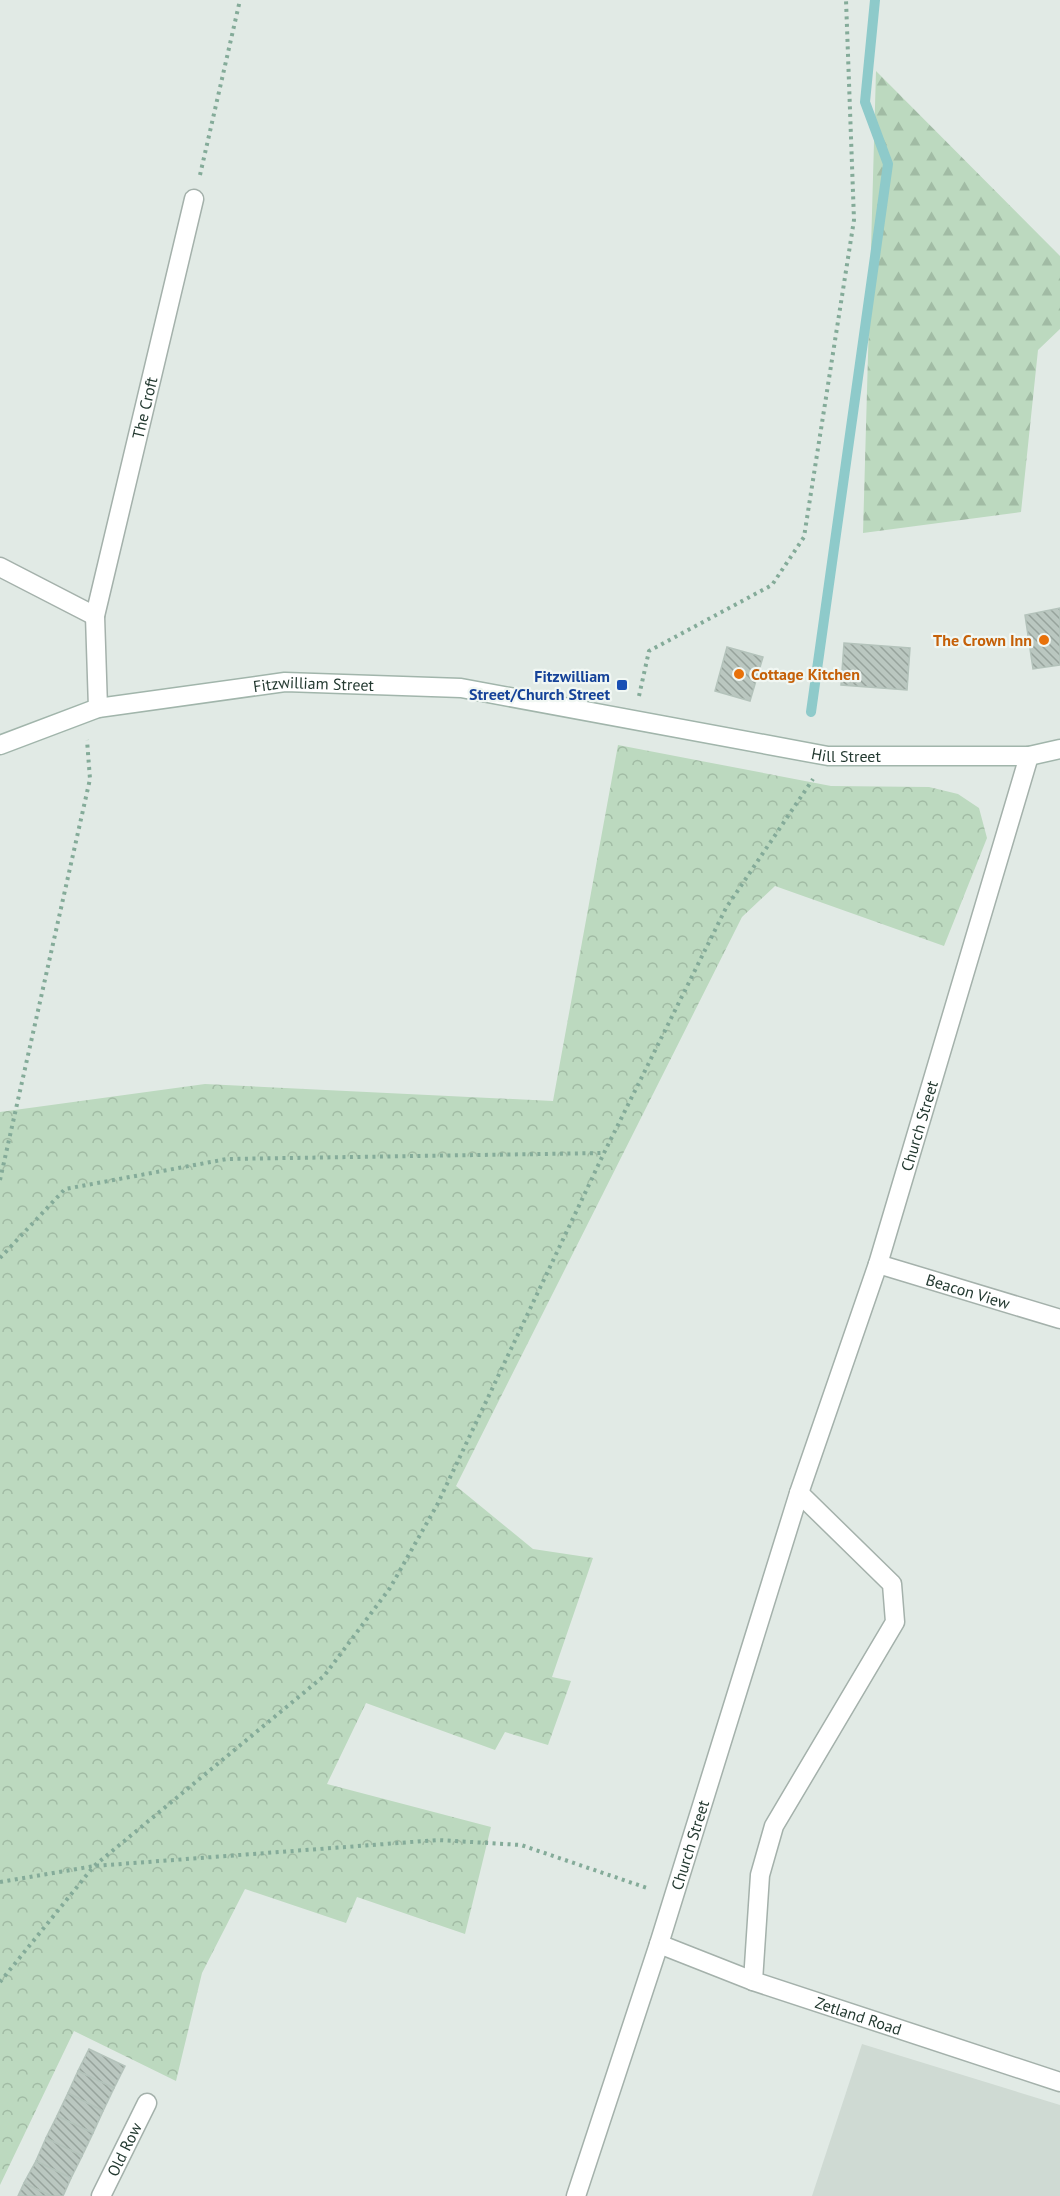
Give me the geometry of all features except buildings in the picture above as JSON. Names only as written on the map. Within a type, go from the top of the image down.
[{"type":"street","name":"The Croft","points":[[92,710],[95,616],[194,199]]},
{"type":"street","points":[[0,567],[95,616]]},
{"type":"street","name":"Fitzwilliam Street","points":[[0,745],[92,710],[285,682],[461,688],[634,720]]},
{"type":"street","name":"Hill Street","points":[[634,720],[828,756],[1029,756],[1060,749]]},
{"type":"street","name":"Church Street","points":[[576,2196],[674,1897],[800,1493],[878,1264],[1029,756]]},
{"type":"street","name":"Beacon View","points":[[878,1264],[1060,1319]]},
{"type":"street","points":[[753,1981],[760,1875],[774,1826],[895,1622],[892,1584],[800,1493]]},
{"type":"street","name":"Zetland Road","points":[[659,1944],[753,1981],[1060,2081]]},
{"type":"street","name":"Old Row","points":[[101,2196],[147,2103]]},
{"type":"path","points":[[194,199],[240,0]]},
{"type":"path","points":[[634,720],[649,651],[772,585],[804,537],[854,220],[846,0]]},
{"type":"path","points":[[0,1180],[90,779],[92,710]]},
{"type":"path","points":[[0,1982],[94,1866],[324,1676],[390,1588],[437,1505],[604,1153],[726,908],[828,756]]},
{"type":"path","points":[[0,1258],[65,1189],[227,1160],[604,1153]]},
{"type":"path","points":[[0,1882],[94,1866],[450,1841],[521,1845],[674,1897]]},
{"type":"shaded area","points":[[862,2044],[1060,2105],[1060,2196],[812,2196]]},
{"type":"green space","points":[[876,71],[1060,256],[1060,329],[1038,350],[1021,512],[863,533]]},
{"type":"green space","points":[[618,745],[831,786],[929,787],[958,794],[979,808],[987,838],[944,946],[775,886],[742,917],[456,1486],[533,1549],[593,1558],[552,1677],[571,1681],[548,1745],[505,1732],[495,1750],[366,1703],[327,1784],[491,1827],[465,1934],[357,1897],[346,1923],[245,1889],[202,1973],[176,2081],[74,2031],[0,2185],[0,1112],[205,1084],[553,1101]]},
{"type":"waterway","points":[[811,712],[888,164],[865,102],[875,0]]},
{"type":"place","name":"The Crown Inn","points":[[1044,640]]},
{"type":"place","name":"Cottage Kitchen","points":[[739,674]]},
{"type":"place","name":"Fitzwilliam Street/Church Street","points":[[622,685]]}]
